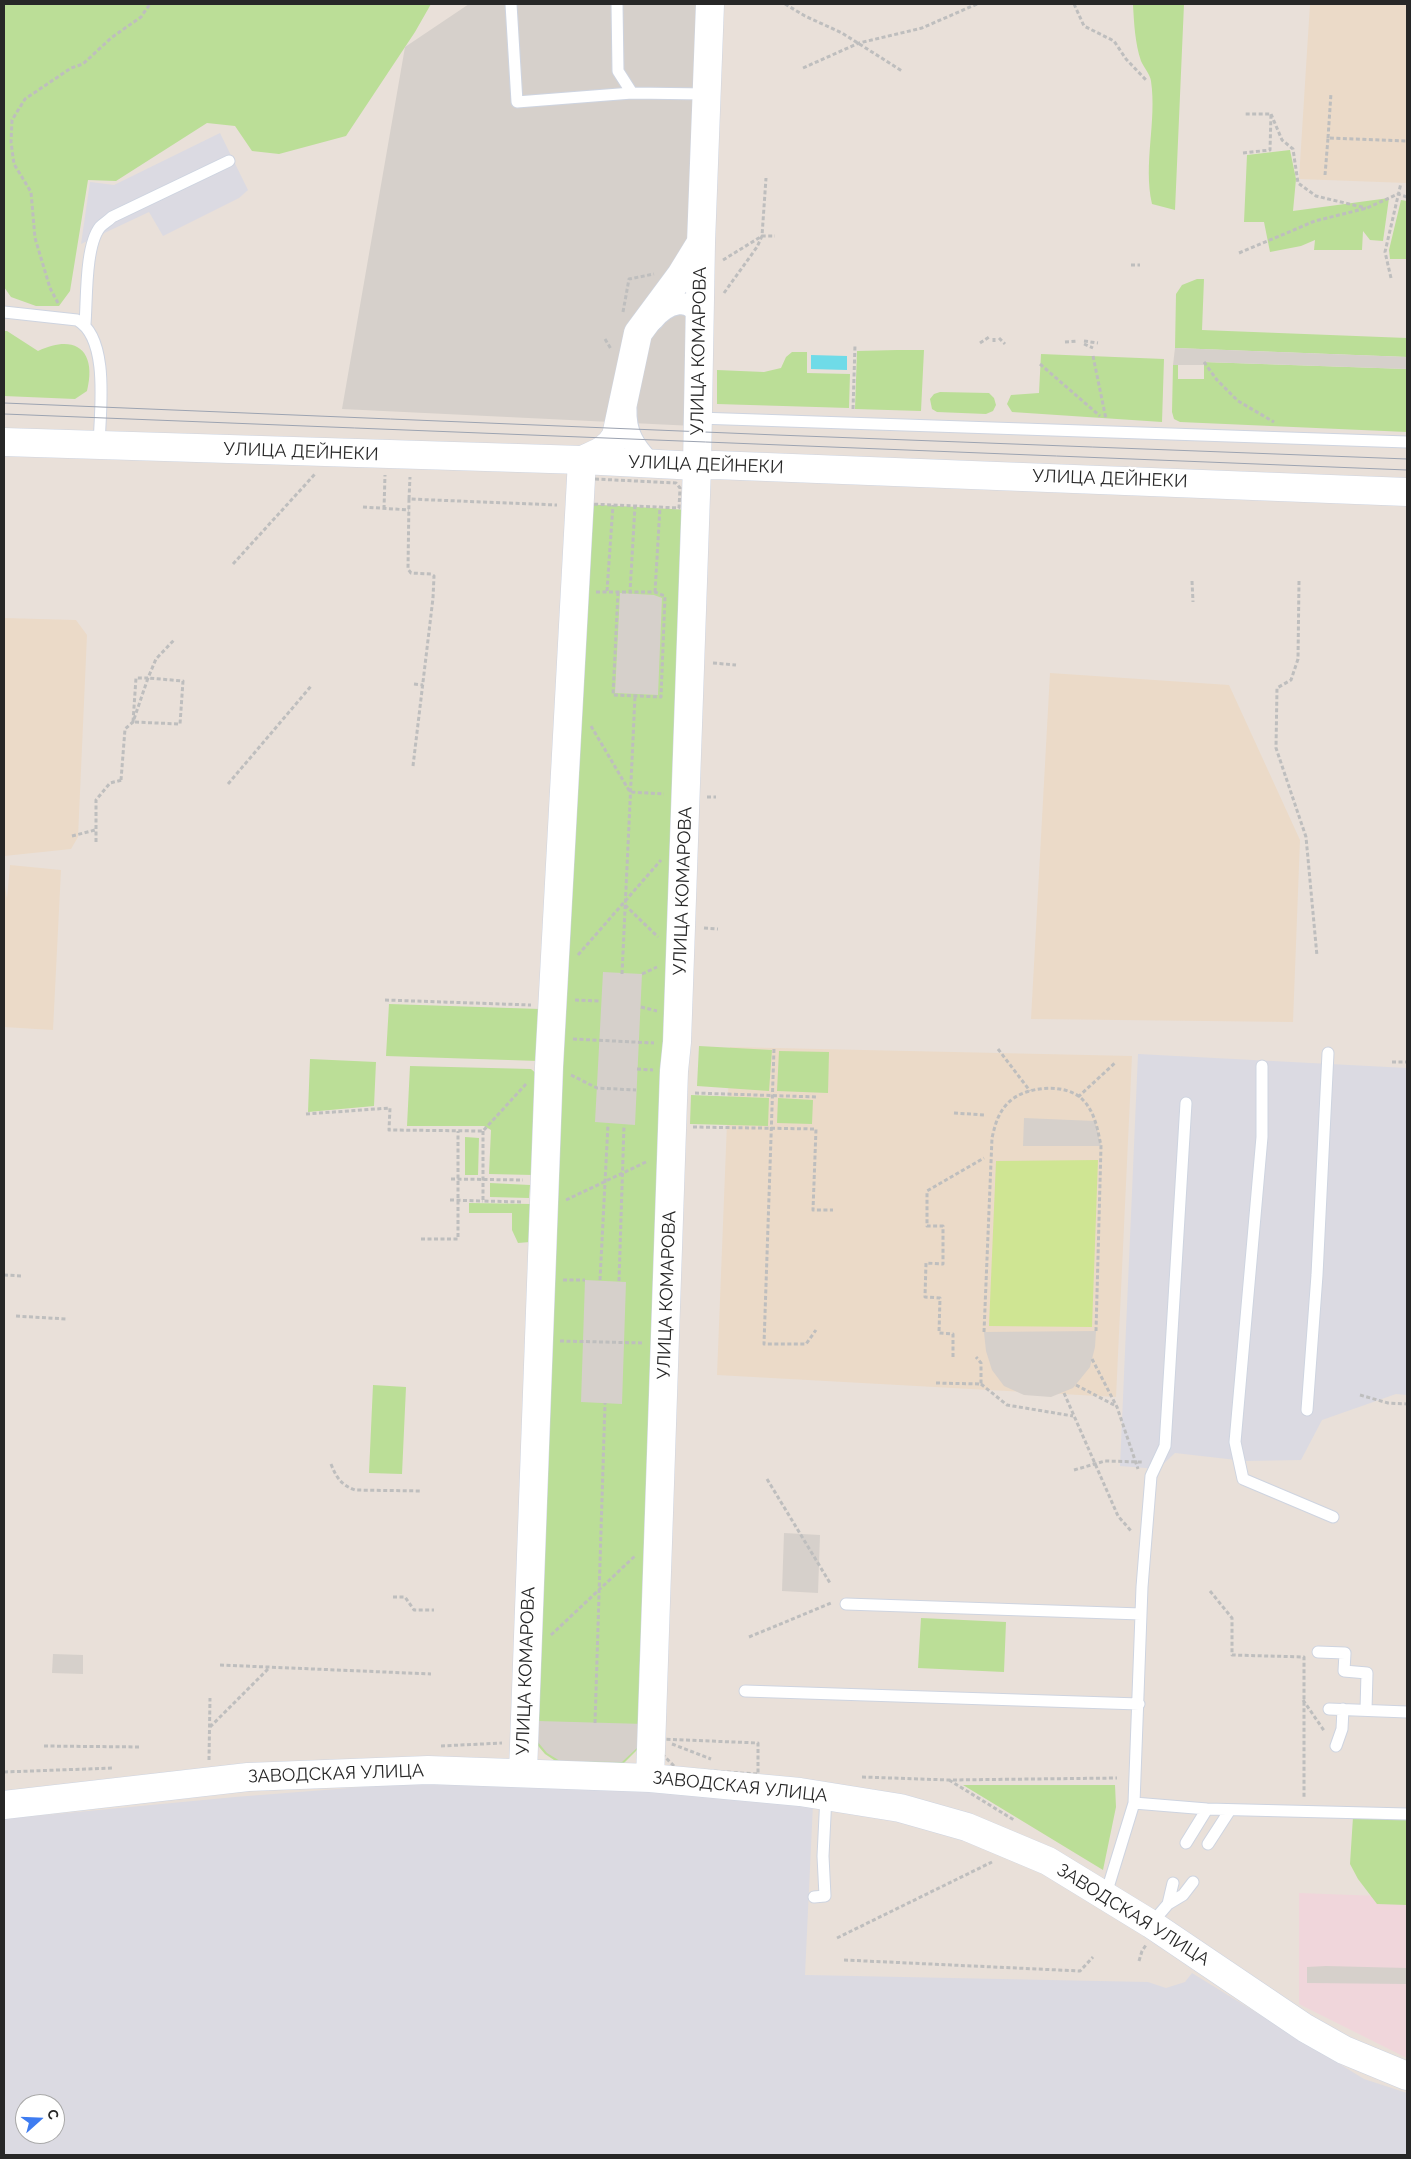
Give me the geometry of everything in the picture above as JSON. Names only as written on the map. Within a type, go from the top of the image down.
[{"type":"street","name":"УЛИЦА КОМАРОВА","points":[[650,1778],[671,1149],[677,1042],[697,466],[700,318],[708,254],[706,94],[710,4]]},
{"type":"street","points":[[582,460],[600,453],[612,444],[618,430],[634,344],[640,329],[681,275],[708,254]]},
{"type":"street","points":[[634,344],[656,316],[669,306],[687,304],[696,310],[700,318]]},
{"type":"street","points":[[626,384],[625,420],[629,435],[637,450],[650,464]]},
{"type":"street","name":"УЛИЦА ДЕЙНЕКИ","points":[[4,442],[582,460],[697,466],[764,466],[1407,492]]},
{"type":"street","name":"УЛИЦА КОМАРОВА","points":[[523,1772],[549,1067],[582,460]]},
{"type":"street","name":"ЗАВОДСКАЯ УЛИЦА","points":[[4,1805],[248,1777],[428,1770],[650,1778],[826,1796],[900,1808],[968,1827],[1021,1848],[1106,1894],[1160,1914],[1306,2028],[1344,2050],[1407,2076]]},
{"type":"lane","points":[[510,4],[517,102],[632,93],[706,94]]},
{"type":"lane","points":[[617,4],[618,71],[632,93]]},
{"type":"lane","points":[[99,445],[100,383],[98,355],[94,341],[81,322],[93,239],[100,227],[112,217],[229,161]]},
{"type":"lane","points":[[4,312],[81,322]]},
{"type":"lane","points":[[698,418],[1407,442]]},
{"type":"lane","points":[[1307,1410],[1317,1275],[1328,1053]]},
{"type":"lane","points":[[1262,1066],[1262,1137],[1235,1442],[1243,1479],[1334,1517]]},
{"type":"lane","points":[[1106,1894],[1134,1803],[1141,1614],[1152,1476],[1165,1446],[1186,1103]]},
{"type":"lane","points":[[846,1604],[1141,1614]]},
{"type":"lane","points":[[1318,1652],[1344,1653],[1344,1671],[1367,1673],[1366,1710]]},
{"type":"lane","points":[[745,1690],[1139,1704]]},
{"type":"lane","points":[[1329,1709],[1407,1712]]},
{"type":"lane","points":[[1336,1746],[1342,1729],[1343,1709]]},
{"type":"lane","points":[[814,1897],[825,1896],[823,1856],[826,1796]]},
{"type":"lane","points":[[1134,1803],[1230,1810],[1407,1814]]},
{"type":"lane","points":[[1186,1843],[1207,1809]]},
{"type":"lane","points":[[1208,1844],[1230,1810]]},
{"type":"lane","points":[[1160,1914],[1183,1896],[1193,1882]]},
{"type":"lane","points":[[1160,1914],[1173,1883]]},
{"type":"path","points":[[81,322],[59,306],[50,288],[35,238],[31,192],[14,164],[11,142],[12,120],[25,99],[71,68],[83,64],[111,38],[141,17],[150,4]]},
{"type":"path","points":[[785,4],[805,16],[842,33],[902,71]]},
{"type":"path","points":[[803,68],[859,43],[922,28],[977,4]]},
{"type":"path","points":[[1074,4],[1084,26],[1114,41],[1126,59],[1146,80]]},
{"type":"path","points":[[1325,174],[1331,93]]},
{"type":"path","points":[[1245,114],[1271,114]]},
{"type":"path","points":[[1243,153],[1270,150],[1271,114]]},
{"type":"path","points":[[1271,114],[1282,140],[1293,149],[1298,183],[1316,196],[1367,208]]},
{"type":"path","points":[[1328,138],[1407,141]]},
{"type":"path","points":[[720,298],[757,247],[762,236],[766,178]]},
{"type":"path","points":[[1391,278],[1385,252],[1401,182]]},
{"type":"path","points":[[1239,253],[1315,221],[1367,208],[1398,194],[1407,197]]},
{"type":"path","points":[[708,254],[762,236],[775,236]]},
{"type":"path","points":[[1131,265],[1140,265]]},
{"type":"path","points":[[623,316],[630,279],[654,274],[662,270]]},
{"type":"path","points":[[980,343],[994,337]]},
{"type":"path","points":[[994,337],[1005,344]]},
{"type":"path","points":[[994,337],[994,344]]},
{"type":"path","points":[[1066,342],[1098,343]]},
{"type":"path","points":[[1078,348],[1081,342]]},
{"type":"path","points":[[1081,342],[1083,348]]},
{"type":"path","points":[[1070,346],[1081,342],[1093,348]]},
{"type":"path","points":[[853,424],[855,345]]},
{"type":"path","points":[[1040,364],[1105,420],[1093,356]]},
{"type":"path","points":[[1204,362],[1217,380],[1238,401],[1297,438]]},
{"type":"path","points":[[233,564],[320,469],[311,469]]},
{"type":"path","points":[[376,472],[394,473]]},
{"type":"path","points":[[384,509],[385,473]]},
{"type":"path","points":[[402,473],[410,474],[408,571],[432,574],[434,576],[434,598],[413,766]]},
{"type":"path","points":[[594,480],[678,484],[680,488],[679,508],[613,505],[591,504],[592,482],[594,480]]},
{"type":"path","points":[[409,499],[563,504]]},
{"type":"path","points":[[607,592],[613,505]]},
{"type":"path","points":[[630,592],[635,506]]},
{"type":"path","points":[[362,507],[409,510]]},
{"type":"path","points":[[655,592],[660,507]]},
{"type":"path","points":[[1192,581],[1193,602]]},
{"type":"path","points":[[1299,581],[1298,659],[1291,680],[1277,688],[1276,748],[1306,837],[1317,956]]},
{"type":"path","points":[[592,592],[607,592],[618,592],[655,592],[665,596],[661,697],[613,695],[618,592]]},
{"type":"path","points":[[96,842],[96,800],[110,783],[122,780],[125,729],[133,722],[156,659],[174,640]]},
{"type":"path","points":[[709,663],[736,665]]},
{"type":"path","points":[[136,678],[183,682],[180,724],[133,722],[136,678]]},
{"type":"path","points":[[414,684],[423,685]]},
{"type":"path","points":[[228,784],[312,685]]},
{"type":"path","points":[[622,974],[635,696]]},
{"type":"path","points":[[588,721],[630,792]]},
{"type":"path","points":[[630,792],[674,794]]},
{"type":"path","points":[[72,836],[95,830]]},
{"type":"path","points":[[572,962],[662,858]]},
{"type":"path","points":[[625,905],[664,942]]},
{"type":"path","points":[[698,927],[718,929]]},
{"type":"path","points":[[384,1000],[535,1005]]},
{"type":"path","points":[[574,1000],[602,1001]]},
{"type":"path","points":[[572,1039],[656,1044]]},
{"type":"path","points":[[998,1048],[1030,1091]]},
{"type":"path","points":[[774,1050],[764,1344],[806,1344],[816,1330]]},
{"type":"path","points":[[1078,1097],[1116,1062]]},
{"type":"path","points":[[1392,1062],[1407,1062]]},
{"type":"path","points":[[569,1074],[597,1088],[636,1090]]},
{"type":"path","points":[[483,1201],[483,1131],[529,1081]]},
{"type":"path","points":[[984,1332],[992,1138],[996,1120],[1008,1102],[1022,1094],[1041,1089],[1065,1090],[1083,1100],[1095,1121],[1101,1146],[1096,1331]]},
{"type":"path","points":[[691,1093],[817,1097]]},
{"type":"path","points":[[306,1114],[390,1108],[389,1130],[483,1131]]},
{"type":"path","points":[[954,1113],[985,1115]]},
{"type":"path","points":[[600,1280],[608,1124]]},
{"type":"path","points":[[620,1281],[624,1125]]},
{"type":"path","points":[[690,1127],[816,1129],[813,1210],[833,1210]]},
{"type":"path","points":[[421,1239],[458,1239],[458,1131]]},
{"type":"path","points":[[563,1202],[671,1149]]},
{"type":"path","points":[[953,1357],[953,1334],[939,1334],[940,1298],[925,1296],[926,1264],[943,1264],[943,1226],[926,1226],[927,1191],[984,1158]]},
{"type":"path","points":[[451,1179],[527,1180]]},
{"type":"path","points":[[450,1200],[526,1202]]},
{"type":"path","points":[[4,1275],[23,1276]]},
{"type":"path","points":[[560,1280],[585,1280]]},
{"type":"path","points":[[16,1316],[66,1319]]},
{"type":"path","points":[[559,1341],[666,1343]]},
{"type":"path","points":[[976,1358],[981,1363],[981,1384]]},
{"type":"path","points":[[1092,1359],[1117,1407],[1135,1462],[1150,1495]]},
{"type":"path","points":[[936,1383],[981,1384],[1007,1405],[1073,1416]]},
{"type":"path","points":[[1076,1386],[1117,1407]]},
{"type":"path","points":[[1064,1393],[1118,1516],[1136,1537]]},
{"type":"path","points":[[1360,1395],[1388,1403],[1407,1404]]},
{"type":"path","points":[[595,1723],[604,1403]]},
{"type":"path","points":[[1074,1470],[1105,1461],[1144,1462]]},
{"type":"path","points":[[331,1464],[336,1476],[345,1486],[350,1488],[422,1491]]},
{"type":"path","points":[[768,1479],[830,1583]]},
{"type":"path","points":[[526,1660],[636,1554]]},
{"type":"path","points":[[1210,1591],[1232,1618],[1232,1655],[1304,1657],[1304,1798]]},
{"type":"path","points":[[393,1597],[406,1597],[414,1610],[434,1610]]},
{"type":"path","points":[[749,1637],[831,1604]]},
{"type":"path","points":[[220,1665],[431,1674]]},
{"type":"path","points":[[210,1727],[269,1668]]},
{"type":"path","points":[[209,1760],[210,1698]]},
{"type":"path","points":[[1303,1700],[1336,1746]]},
{"type":"path","points":[[758,1774],[758,1743],[660,1739],[662,1754],[677,1769],[758,1774],[767,1774]]},
{"type":"path","points":[[44,1746],[141,1747]]},
{"type":"path","points":[[853,1777],[948,1780],[1116,1778]]},
{"type":"path","points":[[838,1938],[1021,1848]]},
{"type":"path","points":[[844,1960],[1080,1971],[1093,1957]]},
{"type":"shaded area","points":[[469,4],[716,4],[694,426],[342,409],[405,47]]},
{"type":"shaded area","points":[[1310,4],[1407,4],[1407,183],[1299,179]]},
{"type":"shaded area","points":[[220,133],[248,190],[239,198],[163,236],[149,212],[81,244],[90,182],[114,185]]},
{"type":"shaded area","points":[[1175,348],[1407,357],[1407,369],[1204,362],[1204,365],[1173,365]]},
{"type":"shaded area","points":[[620,593],[654,595],[662,598],[658,695],[615,693]]},
{"type":"shaded area","points":[[4,618],[76,620],[87,635],[78,837],[71,849],[4,856]]},
{"type":"shaded area","points":[[1050,673],[1229,685],[1300,840],[1293,1022],[1031,1019]]},
{"type":"shaded area","points":[[10,865],[61,870],[53,1030],[4,1027],[4,879],[7,899]]},
{"type":"shaded area","points":[[603,972],[642,974],[635,1125],[595,1122]]},
{"type":"shaded area","points":[[730,1047],[1132,1056],[1116,1397],[717,1375]]},
{"type":"shaded area","points":[[1138,1054],[1407,1068],[1407,1395],[1396,1394],[1322,1420],[1301,1460],[1245,1461],[1175,1453],[1158,1469],[1120,1466]]},
{"type":"shaded area","points":[[1024,1118],[1095,1121],[1101,1146],[1023,1146]]},
{"type":"shaded area","points":[[585,1280],[626,1282],[622,1404],[581,1402]]},
{"type":"shaded area","points":[[1096,1331],[1095,1347],[1090,1367],[1073,1388],[1051,1397],[1024,1395],[1004,1386],[992,1370],[986,1351],[984,1332]]},
{"type":"shaded area","points":[[784,1533],[820,1535],[818,1593],[782,1591]]},
{"type":"shaded area","points":[[53,1654],[83,1655],[83,1674],[52,1673]]},
{"type":"shaded area","points":[[538,1721],[645,1724],[637,1748],[622,1762],[560,1761],[547,1753],[537,1741]]},
{"type":"shaded area","points":[[452,1780],[610,1788],[813,1804],[805,1975],[1148,1982],[1166,1988],[1185,1982],[1192,1973],[1364,2079],[1407,2093],[1407,2155],[4,2155],[4,1819],[235,1797]]},
{"type":"shaded area","points":[[1299,1893],[1407,1897],[1407,2058],[1299,2004]]},
{"type":"shaded area","points":[[1307,1967],[1407,1968],[1407,1984],[1307,1983]]},
{"type":"green space","points":[[4,4],[431,4],[415,32],[346,136],[279,154],[252,151],[235,126],[207,123],[116,181],[88,180],[70,291],[59,306],[36,306],[11,297],[4,287]]},
{"type":"green space","points":[[1133,4],[1184,4],[1175,210],[1152,204],[1149,173],[1152,112],[1151,81],[1139,54]]},
{"type":"green space","points":[[1290,150],[1296,179],[1293,211],[1389,198],[1383,241],[1370,240],[1363,231],[1362,250],[1314,250],[1315,240],[1301,246],[1270,252],[1264,222],[1244,222],[1247,155]]},
{"type":"green space","points":[[1401,200],[1407,201],[1407,259],[1390,259],[1389,250]]},
{"type":"green space","points":[[1197,279],[1204,279],[1202,330],[1407,338],[1407,357],[1175,348],[1176,294],[1182,285]]},
{"type":"green space","points":[[4,331],[7,331],[38,351],[63,344],[73,345],[80,349],[86,356],[89,365],[87,391],[75,399],[4,396]]},
{"type":"green space","points":[[924,350],[921,411],[855,409],[857,351]]},
{"type":"green space","points":[[792,352],[807,352],[807,373],[850,374],[849,408],[717,404],[717,370],[764,372],[781,368],[786,357]]},
{"type":"green space","points":[[1041,354],[1164,359],[1162,422],[1012,412],[1007,404],[1011,395],[1039,393]]},
{"type":"green space","points":[[1204,362],[1407,369],[1407,432],[1180,422],[1174,419],[1172,412],[1173,365],[1178,365],[1178,379],[1204,379]]},
{"type":"green space","points":[[940,392],[989,393],[994,398],[996,405],[993,411],[986,414],[937,412],[932,409],[930,399],[934,394]]},
{"type":"green space","points":[[584,504],[689,510],[639,1748],[623,1764],[560,1764],[545,1754],[534,1741]]},
{"type":"green space","points":[[389,1004],[540,1009],[539,1061],[386,1056]]},
{"type":"green space","points":[[699,1046],[772,1050],[769,1091],[697,1086]]},
{"type":"green space","points":[[779,1051],[829,1052],[828,1093],[777,1091]]},
{"type":"green space","points":[[310,1059],[376,1062],[374,1106],[308,1112]]},
{"type":"green space","points":[[410,1066],[531,1069],[538,1075],[533,1175],[489,1174],[491,1130],[484,1126],[407,1126]]},
{"type":"green space","points":[[691,1095],[769,1098],[768,1126],[690,1124]]},
{"type":"green space","points":[[778,1098],[813,1100],[812,1124],[777,1123]]},
{"type":"green space","points":[[465,1137],[479,1138],[478,1175],[465,1175]]},
{"type":"green space","points":[[1098,1160],[1092,1327],[989,1326],[996,1161]]},
{"type":"green space","points":[[490,1183],[530,1185],[529,1198],[490,1197]]},
{"type":"green space","points":[[469,1203],[531,1204],[530,1242],[518,1243],[512,1230],[512,1213],[469,1213]]},
{"type":"green space","points":[[373,1385],[406,1387],[402,1474],[369,1473]]},
{"type":"green space","points":[[921,1618],[1006,1622],[1004,1672],[918,1668]]},
{"type":"green space","points":[[963,1785],[1115,1785],[1116,1807],[1103,1870]]},
{"type":"green space","points":[[1353,1817],[1407,1818],[1407,1905],[1377,1904],[1358,1879],[1350,1864]]},
{"type":"water","points":[[811,355],[847,356],[847,370],[811,369]]},
{"type":"tram line","points":[[4,403],[1407,459]]},
{"type":"tram line","points":[[4,414],[1407,470]]}]
